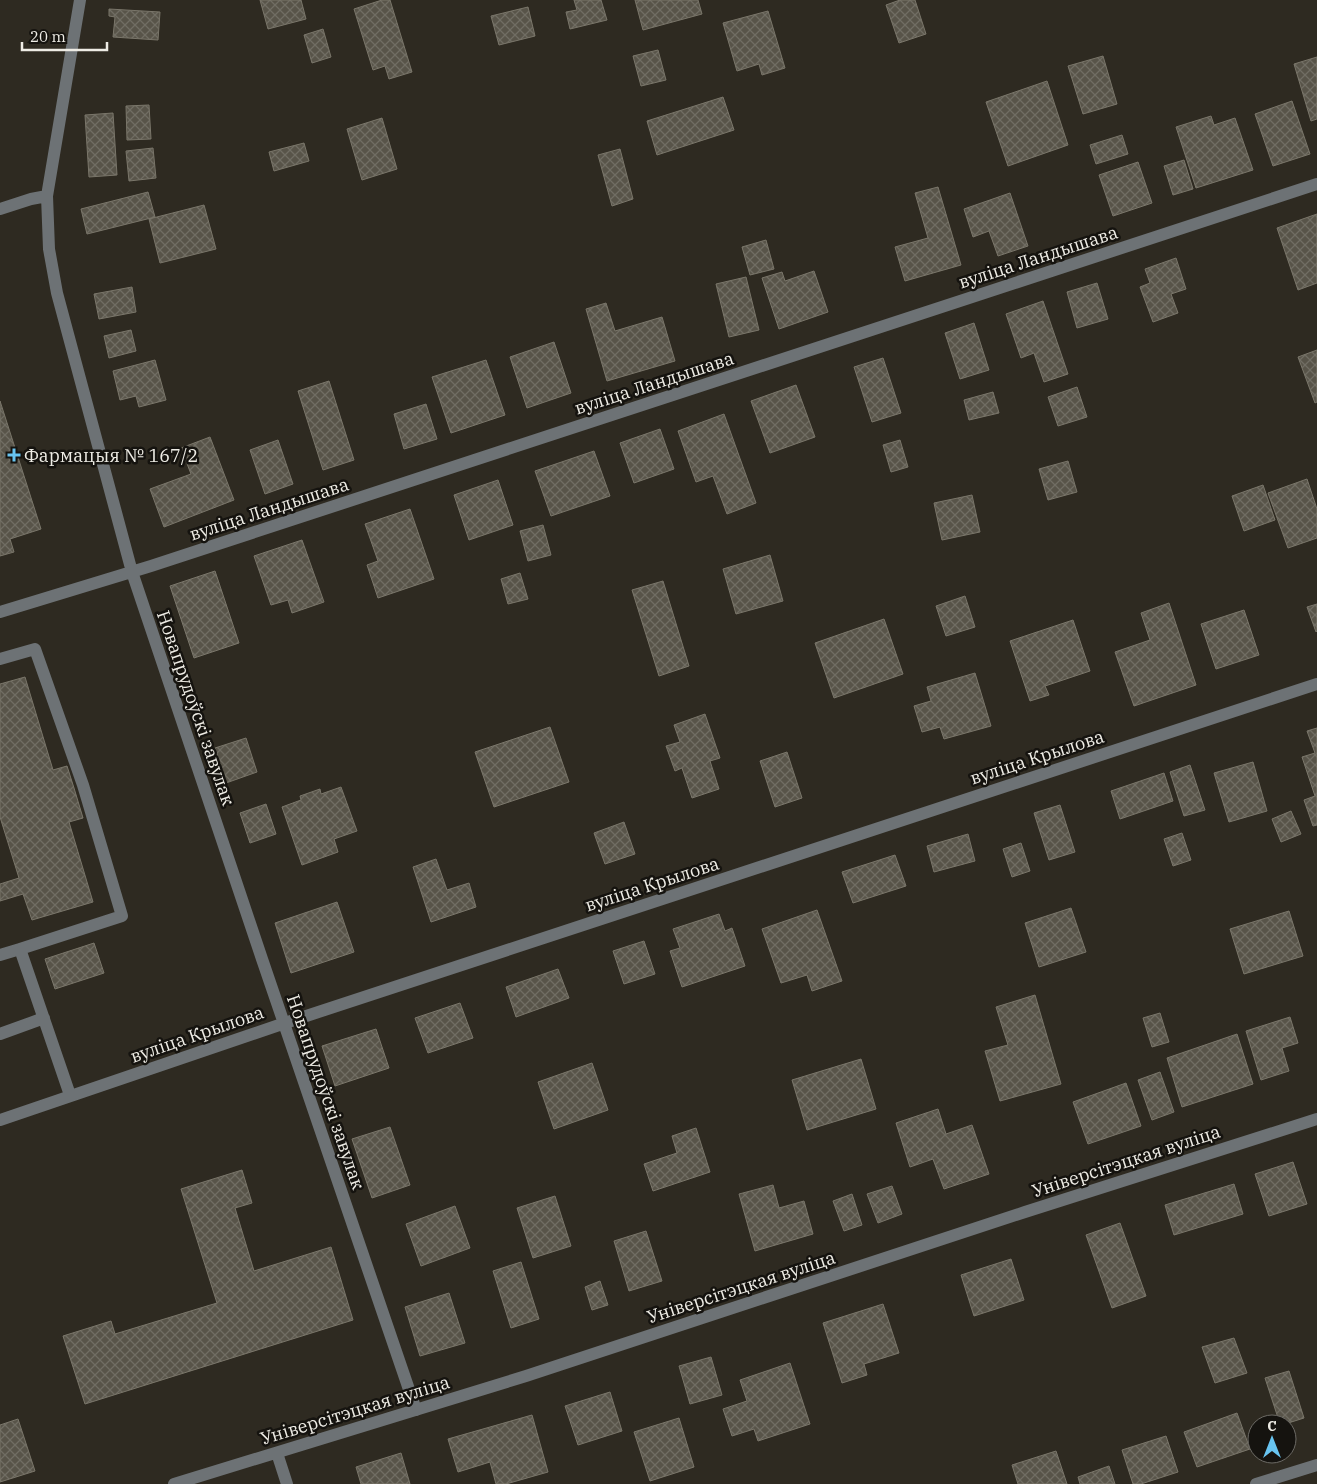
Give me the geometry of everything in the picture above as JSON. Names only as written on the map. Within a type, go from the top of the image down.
[{"type":"street","name":"Новапрудоўскі завулак","points":[[80,0],[46,196],[48,249],[57,293],[132,572],[416,1410]]},
{"type":"street","name":"вуліца Ландышава","points":[[0,612],[132,572],[1317,184]]},
{"type":"street","points":[[0,209],[46,196]]},
{"type":"street","points":[[0,659],[35,649],[83,785],[122,916],[0,955]]},
{"type":"street","name":"вуліца Крылова","points":[[0,1120],[285,1023],[1317,684]]},
{"type":"street","points":[[20,948],[70,1095]]},
{"type":"street","points":[[0,1034],[44,1018]]},
{"type":"street","name":"Універсітэцкая вуліца","points":[[174,1484],[526,1376],[1016,1215],[1317,1119]]},
{"type":"street","points":[[277,1453],[287,1484]]},
{"type":"street","points":[[1256,1484],[1317,1464]]},
{"type":"building","points":[[260,0],[301,0],[306,19],[268,29]]},
{"type":"building","points":[[382,0],[390,0],[412,72],[389,79],[385,66],[373,70],[354,9]]},
{"type":"building","points":[[574,0],[601,0],[607,20],[570,29],[566,12],[577,10]]},
{"type":"building","points":[[635,0],[698,0],[702,14],[643,30]]},
{"type":"building","points":[[900,0],[915,0],[926,34],[899,43],[886,5]]},
{"type":"building","points":[[528,7],[535,36],[499,45],[491,16]]},
{"type":"building","points":[[109,9],[160,12],[158,40],[113,37],[115,17],[109,16]]},
{"type":"building","points":[[768,11],[785,68],[762,75],[759,64],[737,71],[723,23]]},
{"type":"building","points":[[323,29],[331,57],[312,63],[304,35]]},
{"type":"building","points":[[658,50],[666,80],[641,86],[633,56]]},
{"type":"building","points":[[1103,56],[1117,104],[1083,114],[1068,66]]},
{"type":"building","points":[[1317,57],[1317,119],[1311,121],[1294,64]]},
{"type":"building","points":[[1047,81],[1068,145],[1008,166],[986,102]]},
{"type":"building","points":[[723,97],[734,130],[657,155],[647,121]]},
{"type":"building","points":[[1292,101],[1310,154],[1273,166],[1255,114]]},
{"type":"building","points":[[149,105],[151,139],[127,140],[126,106]]},
{"type":"building","points":[[113,113],[117,175],[89,177],[85,115]]},
{"type":"building","points":[[1211,116],[1214,125],[1235,118],[1253,170],[1196,188],[1176,127]]},
{"type":"building","points":[[382,118],[397,169],[362,180],[347,129]]},
{"type":"building","points":[[1122,135],[1128,154],[1096,164],[1090,145]]},
{"type":"building","points":[[304,143],[309,161],[274,171],[269,152]]},
{"type":"building","points":[[153,148],[156,178],[129,181],[126,151]]},
{"type":"building","points":[[620,149],[633,199],[612,206],[598,155]]},
{"type":"building","points":[[1184,160],[1193,189],[1173,195],[1164,166]]},
{"type":"building","points":[[1138,162],[1152,203],[1113,216],[1099,175]]},
{"type":"building","points":[[938,187],[961,265],[905,281],[895,247],[928,238],[915,193]]},
{"type":"building","points":[[148,192],[155,217],[87,234],[81,209]]},
{"type":"building","points":[[1010,193],[1028,246],[998,256],[989,231],[973,237],[964,209]]},
{"type":"building","points":[[204,205],[216,249],[160,263],[149,219]]},
{"type":"building","points":[[1317,214],[1317,283],[1298,290],[1277,228]]},
{"type":"building","points":[[766,240],[774,269],[750,275],[742,247]]},
{"type":"building","points":[[1176,258],[1186,289],[1171,294],[1178,313],[1153,322],[1140,287],[1150,283],[1145,269]]},
{"type":"building","points":[[814,271],[828,312],[779,329],[762,278],[782,272],[785,281]]},
{"type":"building","points":[[746,277],[759,330],[729,337],[716,284]]},
{"type":"building","points":[[1097,283],[1108,319],[1077,328],[1067,292]]},
{"type":"building","points":[[132,287],[136,312],[99,319],[94,294]]},
{"type":"building","points":[[1043,301],[1068,374],[1044,382],[1034,353],[1021,358],[1006,314]]},
{"type":"building","points":[[606,303],[615,331],[662,317],[675,361],[607,381],[586,309]]},
{"type":"building","points":[[974,323],[989,370],[960,379],[945,333]]},
{"type":"building","points":[[131,330],[136,351],[109,358],[104,336]]},
{"type":"building","points":[[554,342],[571,393],[527,408],[510,357]]},
{"type":"building","points":[[1317,350],[1317,402],[1315,403],[1298,357]]},
{"type":"building","points":[[883,358],[901,413],[872,422],[854,367]]},
{"type":"building","points":[[155,360],[166,400],[139,407],[136,396],[120,400],[113,371]]},
{"type":"building","points":[[486,360],[505,415],[451,433],[432,377]]},
{"type":"building","points":[[329,381],[354,460],[323,470],[298,391]]},
{"type":"building","points":[[796,385],[815,437],[770,453],[751,401]]},
{"type":"building","points":[[1077,387],[1087,417],[1058,426],[1048,397]]},
{"type":"building","points":[[993,392],[999,413],[969,420],[964,400]]},
{"type":"building","points":[[0,401],[41,529],[10,539],[14,552],[0,556]]},
{"type":"building","points":[[426,404],[437,439],[404,449],[394,414]]},
{"type":"building","points":[[724,414],[756,503],[727,514],[713,476],[696,482],[678,431]]},
{"type":"building","points":[[660,429],[674,469],[634,483],[620,443]]},
{"type":"building","points":[[210,437],[234,500],[164,527],[150,489],[191,474],[181,448]]},
{"type":"building","points":[[278,440],[293,484],[265,494],[250,450]]},
{"type":"building","points":[[900,440],[908,467],[891,472],[883,445]]},
{"type":"building","points":[[594,451],[610,496],[551,516],[535,471]]},
{"type":"building","points":[[1068,461],[1077,492],[1048,500],[1039,469]]},
{"type":"building","points":[[1307,479],[1317,509],[1317,538],[1288,548],[1268,493]]},
{"type":"building","points":[[498,480],[513,525],[469,540],[454,495]]},
{"type":"building","points":[[1263,485],[1275,520],[1244,531],[1232,496]]},
{"type":"building","points":[[972,495],[980,532],[942,540],[934,503]]},
{"type":"building","points":[[410,509],[434,579],[378,598],[367,565],[378,561],[365,524]]},
{"type":"building","points":[[543,525],[551,555],[528,561],[520,531]]},
{"type":"building","points":[[302,540],[324,602],[292,613],[288,600],[271,605],[254,556]]},
{"type":"building","points":[[770,555],[783,601],[736,614],[723,569]]},
{"type":"building","points":[[215,571],[239,643],[194,658],[170,586]]},
{"type":"building","points":[[520,573],[528,599],[508,604],[501,579]]},
{"type":"building","points":[[663,581],[689,666],[659,676],[632,590]]},
{"type":"building","points":[[965,596],[975,627],[946,636],[936,606]]},
{"type":"building","points":[[1169,603],[1196,685],[1134,706],[1115,652],[1150,640],[1141,613]]},
{"type":"building","points":[[1317,604],[1317,631],[1316,632],[1307,607]]},
{"type":"building","points":[[1244,610],[1259,655],[1216,669],[1201,624]]},
{"type":"building","points":[[884,619],[903,674],[834,698],[815,643]]},
{"type":"building","points":[[1073,620],[1090,671],[1045,686],[1049,695],[1030,701],[1010,641]]},
{"type":"building","points":[[975,673],[991,726],[944,739],[940,727],[922,732],[914,706],[931,701],[927,687]]},
{"type":"building","points":[[25,677],[53,770],[67,766],[74,788],[83,818],[69,822],[93,902],[32,920],[23,894],[0,901],[0,884],[19,878],[0,817],[0,684]]},
{"type":"building","points":[[705,714],[720,758],[710,761],[719,789],[692,798],[682,768],[675,771],[666,746],[680,742],[674,725]]},
{"type":"building","points":[[550,727],[569,782],[494,807],[475,752]]},
{"type":"building","points":[[1317,728],[1317,825],[1313,826],[1304,800],[1315,796],[1302,757],[1315,753],[1307,731]]},
{"type":"building","points":[[246,738],[257,772],[226,783],[215,748]]},
{"type":"building","points":[[787,752],[802,798],[775,807],[760,761]]},
{"type":"building","points":[[1253,762],[1267,811],[1229,822],[1214,773]]},
{"type":"building","points":[[1190,765],[1205,810],[1184,816],[1170,772]]},
{"type":"building","points":[[1164,773],[1173,801],[1120,819],[1111,791]]},
{"type":"building","points":[[341,787],[357,831],[334,839],[338,852],[302,865],[282,807],[301,800],[300,796],[320,789],[321,794]]},
{"type":"building","points":[[266,804],[276,834],[250,843],[240,813]]},
{"type":"building","points":[[1060,805],[1075,852],[1049,860],[1034,813]]},
{"type":"building","points":[[1291,811],[1301,834],[1281,842],[1272,819]]},
{"type":"building","points":[[624,822],[635,854],[605,864],[594,833]]},
{"type":"building","points":[[1182,833],[1191,860],[1173,866],[1164,839]]},
{"type":"building","points":[[968,834],[975,861],[934,872],[927,846]]},
{"type":"building","points":[[1021,843],[1030,871],[1012,877],[1003,849]]},
{"type":"building","points":[[895,855],[906,886],[853,903],[842,872]]},
{"type":"building","points":[[436,859],[447,890],[469,883],[476,907],[431,922],[413,867]]},
{"type":"building","points":[[337,902],[354,952],[291,973],[275,923]]},
{"type":"building","points":[[1071,908],[1086,952],[1039,967],[1025,923]]},
{"type":"building","points":[[817,910],[842,981],[812,991],[807,975],[781,983],[762,929]]},
{"type":"building","points":[[1289,911],[1303,956],[1244,974],[1230,929]]},
{"type":"building","points":[[719,914],[725,931],[732,928],[745,966],[682,987],[670,951],[680,948],[673,929]]},
{"type":"building","points":[[644,941],[655,974],[624,984],[613,951]]},
{"type":"building","points":[[94,943],[104,973],[55,989],[45,959]]},
{"type":"building","points":[[558,969],[569,998],[516,1017],[506,987]]},
{"type":"building","points":[[1035,995],[1061,1084],[1000,1101],[985,1051],[1008,1045],[996,1007]]},
{"type":"building","points":[[460,1003],[473,1038],[428,1053],[415,1018]]},
{"type":"building","points":[[1160,1013],[1169,1042],[1152,1047],[1143,1018]]},
{"type":"building","points":[[1290,1017],[1298,1043],[1282,1048],[1289,1071],[1261,1080],[1246,1031]]},
{"type":"building","points":[[376,1029],[389,1068],[335,1086],[322,1046]]},
{"type":"building","points":[[1237,1034],[1253,1084],[1182,1107],[1167,1058]]},
{"type":"building","points":[[861,1059],[876,1109],[807,1130],[792,1080]]},
{"type":"building","points":[[592,1063],[608,1110],[554,1129],[538,1082]]},
{"type":"building","points":[[1160,1072],[1174,1112],[1152,1120],[1138,1080]]},
{"type":"building","points":[[1126,1083],[1141,1126],[1088,1144],[1073,1102]]},
{"type":"building","points":[[938,1109],[946,1134],[972,1125],[989,1174],[944,1189],[933,1159],[910,1167],[896,1123]]},
{"type":"building","points":[[390,1127],[410,1185],[372,1198],[352,1139]]},
{"type":"building","points":[[696,1128],[710,1172],[653,1191],[644,1164],[677,1153],[672,1136]]},
{"type":"building","points":[[1293,1162],[1307,1204],[1269,1216],[1255,1174]]},
{"type":"building","points":[[242,1170],[252,1203],[235,1208],[254,1271],[331,1247],[353,1320],[85,1404],[63,1336],[111,1321],[115,1334],[217,1303],[181,1189]]},
{"type":"building","points":[[1234,1184],[1243,1214],[1174,1235],[1165,1205]]},
{"type":"building","points":[[773,1185],[779,1208],[804,1201],[813,1234],[755,1251],[739,1194]]},
{"type":"building","points":[[892,1186],[902,1214],[878,1223],[867,1194]]},
{"type":"building","points":[[852,1194],[862,1225],[844,1231],[833,1201]]},
{"type":"building","points":[[555,1196],[571,1246],[533,1258],[517,1208]]},
{"type":"building","points":[[455,1206],[470,1248],[421,1266],[406,1224]]},
{"type":"building","points":[[1120,1223],[1146,1296],[1112,1308],[1086,1235]]},
{"type":"building","points":[[646,1231],[662,1281],[629,1291],[614,1241]]},
{"type":"building","points":[[1011,1259],[1024,1300],[974,1316],[961,1275]]},
{"type":"building","points":[[521,1262],[539,1319],[511,1328],[493,1271]]},
{"type":"building","points":[[600,1281],[608,1305],[592,1310],[585,1287]]},
{"type":"building","points":[[449,1293],[465,1343],[420,1356],[405,1307]]},
{"type":"building","points":[[883,1304],[899,1353],[864,1364],[867,1375],[842,1383],[823,1323]]},
{"type":"building","points":[[1234,1338],[1247,1373],[1215,1383],[1202,1347]]},
{"type":"building","points":[[711,1357],[722,1395],[690,1404],[679,1366]]},
{"type":"building","points":[[790,1363],[810,1424],[758,1441],[754,1429],[732,1436],[723,1409],[747,1401],[740,1380]]},
{"type":"building","points":[[1289,1371],[1304,1418],[1297,1420],[1297,1414],[1277,1414],[1265,1378]]},
{"type":"building","points":[[610,1392],[622,1431],[578,1445],[565,1406]]},
{"type":"building","points":[[1237,1413],[1247,1441],[1247,1450],[1197,1467],[1184,1432]]},
{"type":"building","points":[[532,1415],[548,1472],[506,1484],[496,1484],[490,1462],[458,1472],[448,1439]]},
{"type":"building","points":[[679,1418],[694,1467],[650,1481],[634,1432]]},
{"type":"building","points":[[18,1419],[35,1471],[0,1482],[0,1425]]},
{"type":"building","points":[[1166,1436],[1178,1472],[1141,1484],[1133,1484],[1122,1450]]},
{"type":"building","points":[[1056,1451],[1067,1484],[1018,1484],[1012,1465]]},
{"type":"building","points":[[401,1453],[410,1484],[361,1484],[356,1467]]},
{"type":"building","points":[[1109,1466],[1115,1484],[1080,1484],[1078,1477]]},
{"type":"place","name":"Фармацыя № 167/2","points":[[14,455]]}]
